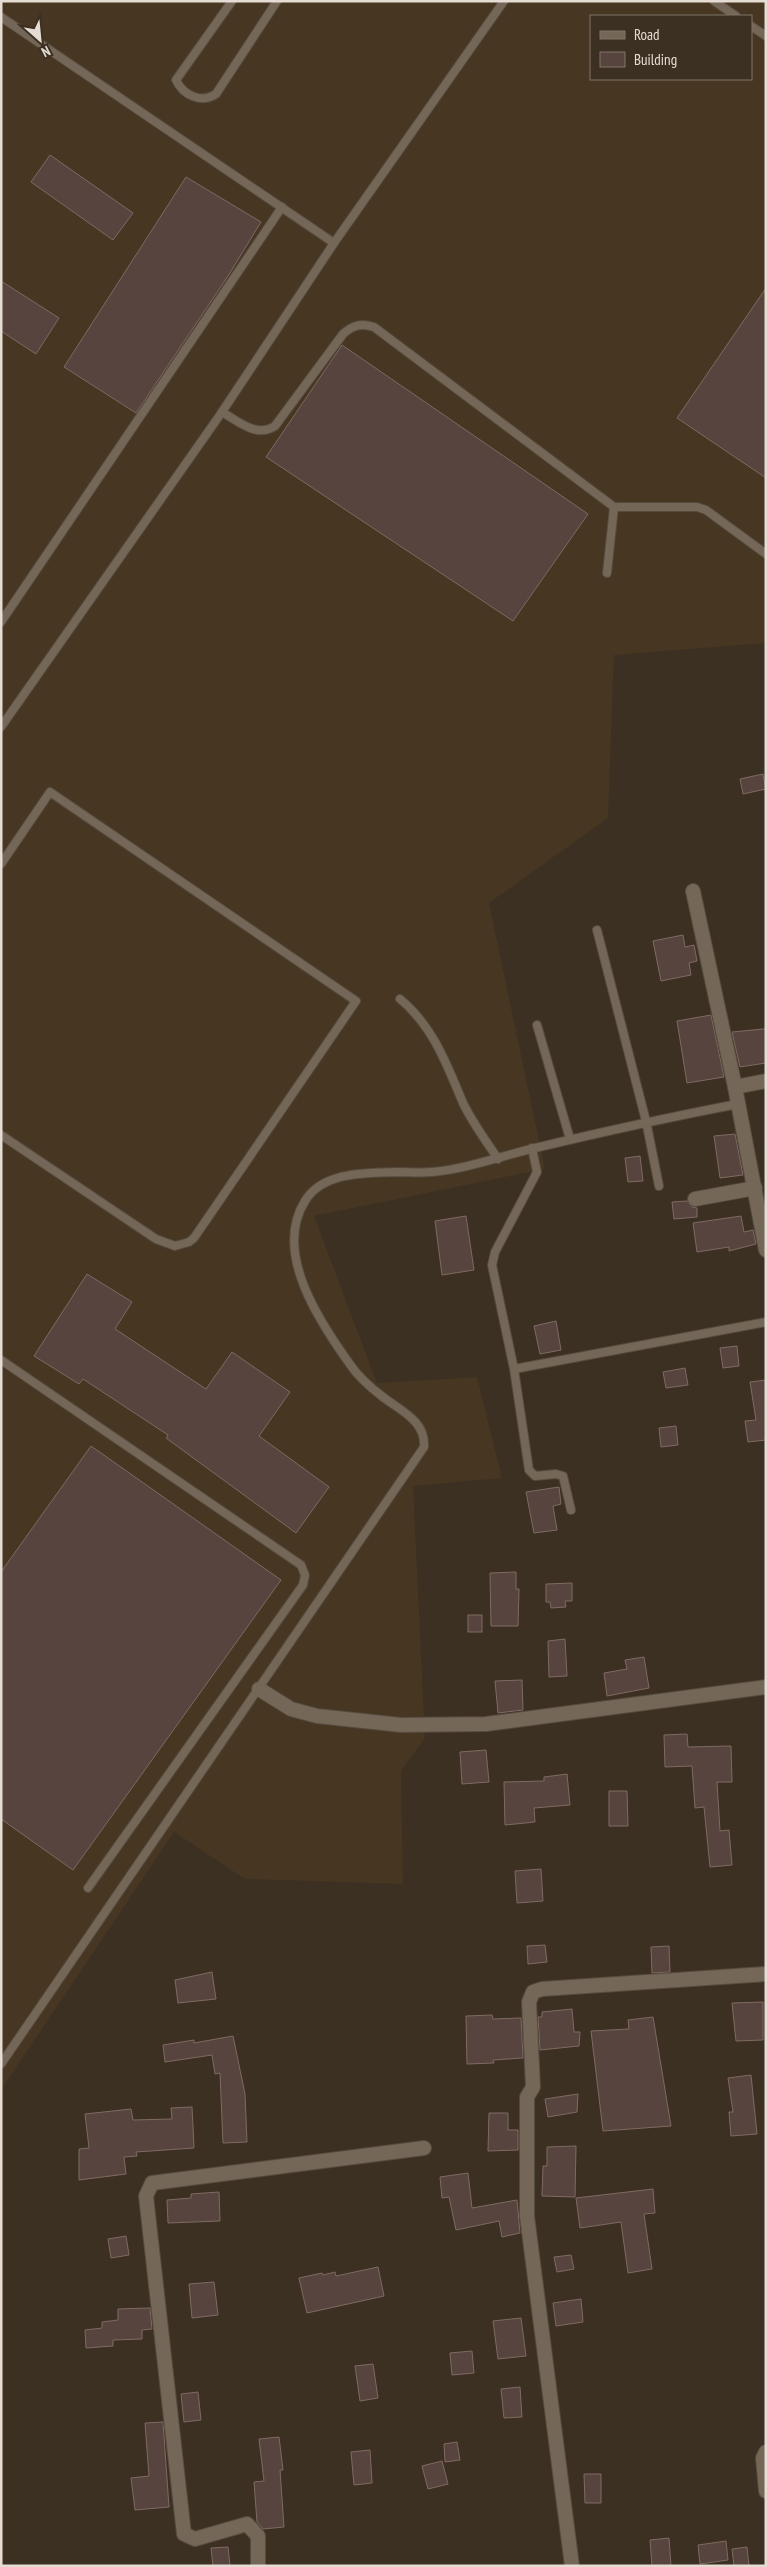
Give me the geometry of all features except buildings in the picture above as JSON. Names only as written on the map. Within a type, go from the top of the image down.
[{"type":"street","points":[[693,892],[735,1087],[766,1250]]},
{"type":"street","points":[[735,1087],[766,1082]]},
{"type":"street","points":[[695,1199],[755,1188]]},
{"type":"street","points":[[259,1689],[291,1709],[317,1716],[401,1725],[486,1724],[766,1687]]},
{"type":"street","points":[[572,2566],[527,2216],[527,2097],[533,2087],[529,2002],[533,1992],[542,1989],[766,1974]]},
{"type":"street","points":[[258,2566],[258,2536],[251,2525],[247,2524],[195,2539],[184,2534],[146,2196],[147,2189],[152,2183],[424,2148]]},
{"type":"street","points":[[766,2452],[763,2458],[766,2491]]},
{"type":"lane","points":[[232,1],[176,80],[188,95],[204,99],[216,94],[277,1]]},
{"type":"lane","points":[[1,727],[222,412],[334,243],[504,1]]},
{"type":"lane","points":[[714,1],[735,15]]},
{"type":"lane","points":[[1,17],[334,243]]},
{"type":"lane","points":[[752,27],[766,36]]},
{"type":"lane","points":[[1,622],[282,207]]},
{"type":"lane","points":[[222,412],[253,430],[268,430],[275,426],[343,334],[354,326],[366,324],[374,326],[614,507],[696,507],[706,510],[766,554]]},
{"type":"lane","points":[[608,573],[614,507]]},
{"type":"lane","points":[[1,864],[50,792],[356,1002],[220,1204],[189,1242],[175,1246],[156,1239],[1,1135]]},
{"type":"lane","points":[[597,930],[646,1121],[659,1186]]},
{"type":"lane","points":[[400,999],[414,1012],[432,1037],[448,1065],[463,1104],[498,1159]]},
{"type":"lane","points":[[537,1025],[570,1140]]},
{"type":"lane","points":[[1,2064],[424,1447],[424,1438],[417,1424],[382,1397],[353,1369],[329,1335],[310,1300],[300,1274],[294,1244],[297,1217],[305,1200],[322,1184],[348,1174],[433,1172],[498,1159],[532,1148],[646,1121],[738,1104]]},
{"type":"lane","points":[[532,1148],[537,1172],[492,1259],[514,1369],[529,1470],[535,1476],[556,1474],[563,1476],[571,1510]]},
{"type":"lane","points":[[514,1369],[766,1322]]},
{"type":"lane","points":[[1,1360],[301,1565],[305,1575],[303,1584],[88,1888]]},
{"type":"shaded area","points":[[1,1],[766,1],[766,643],[614,655],[608,818],[489,903],[545,1169],[314,1216],[377,1383],[477,1377],[502,1478],[413,1486],[425,1738],[401,1771],[403,1884],[245,1879],[174,1832],[1,2090]]}]
